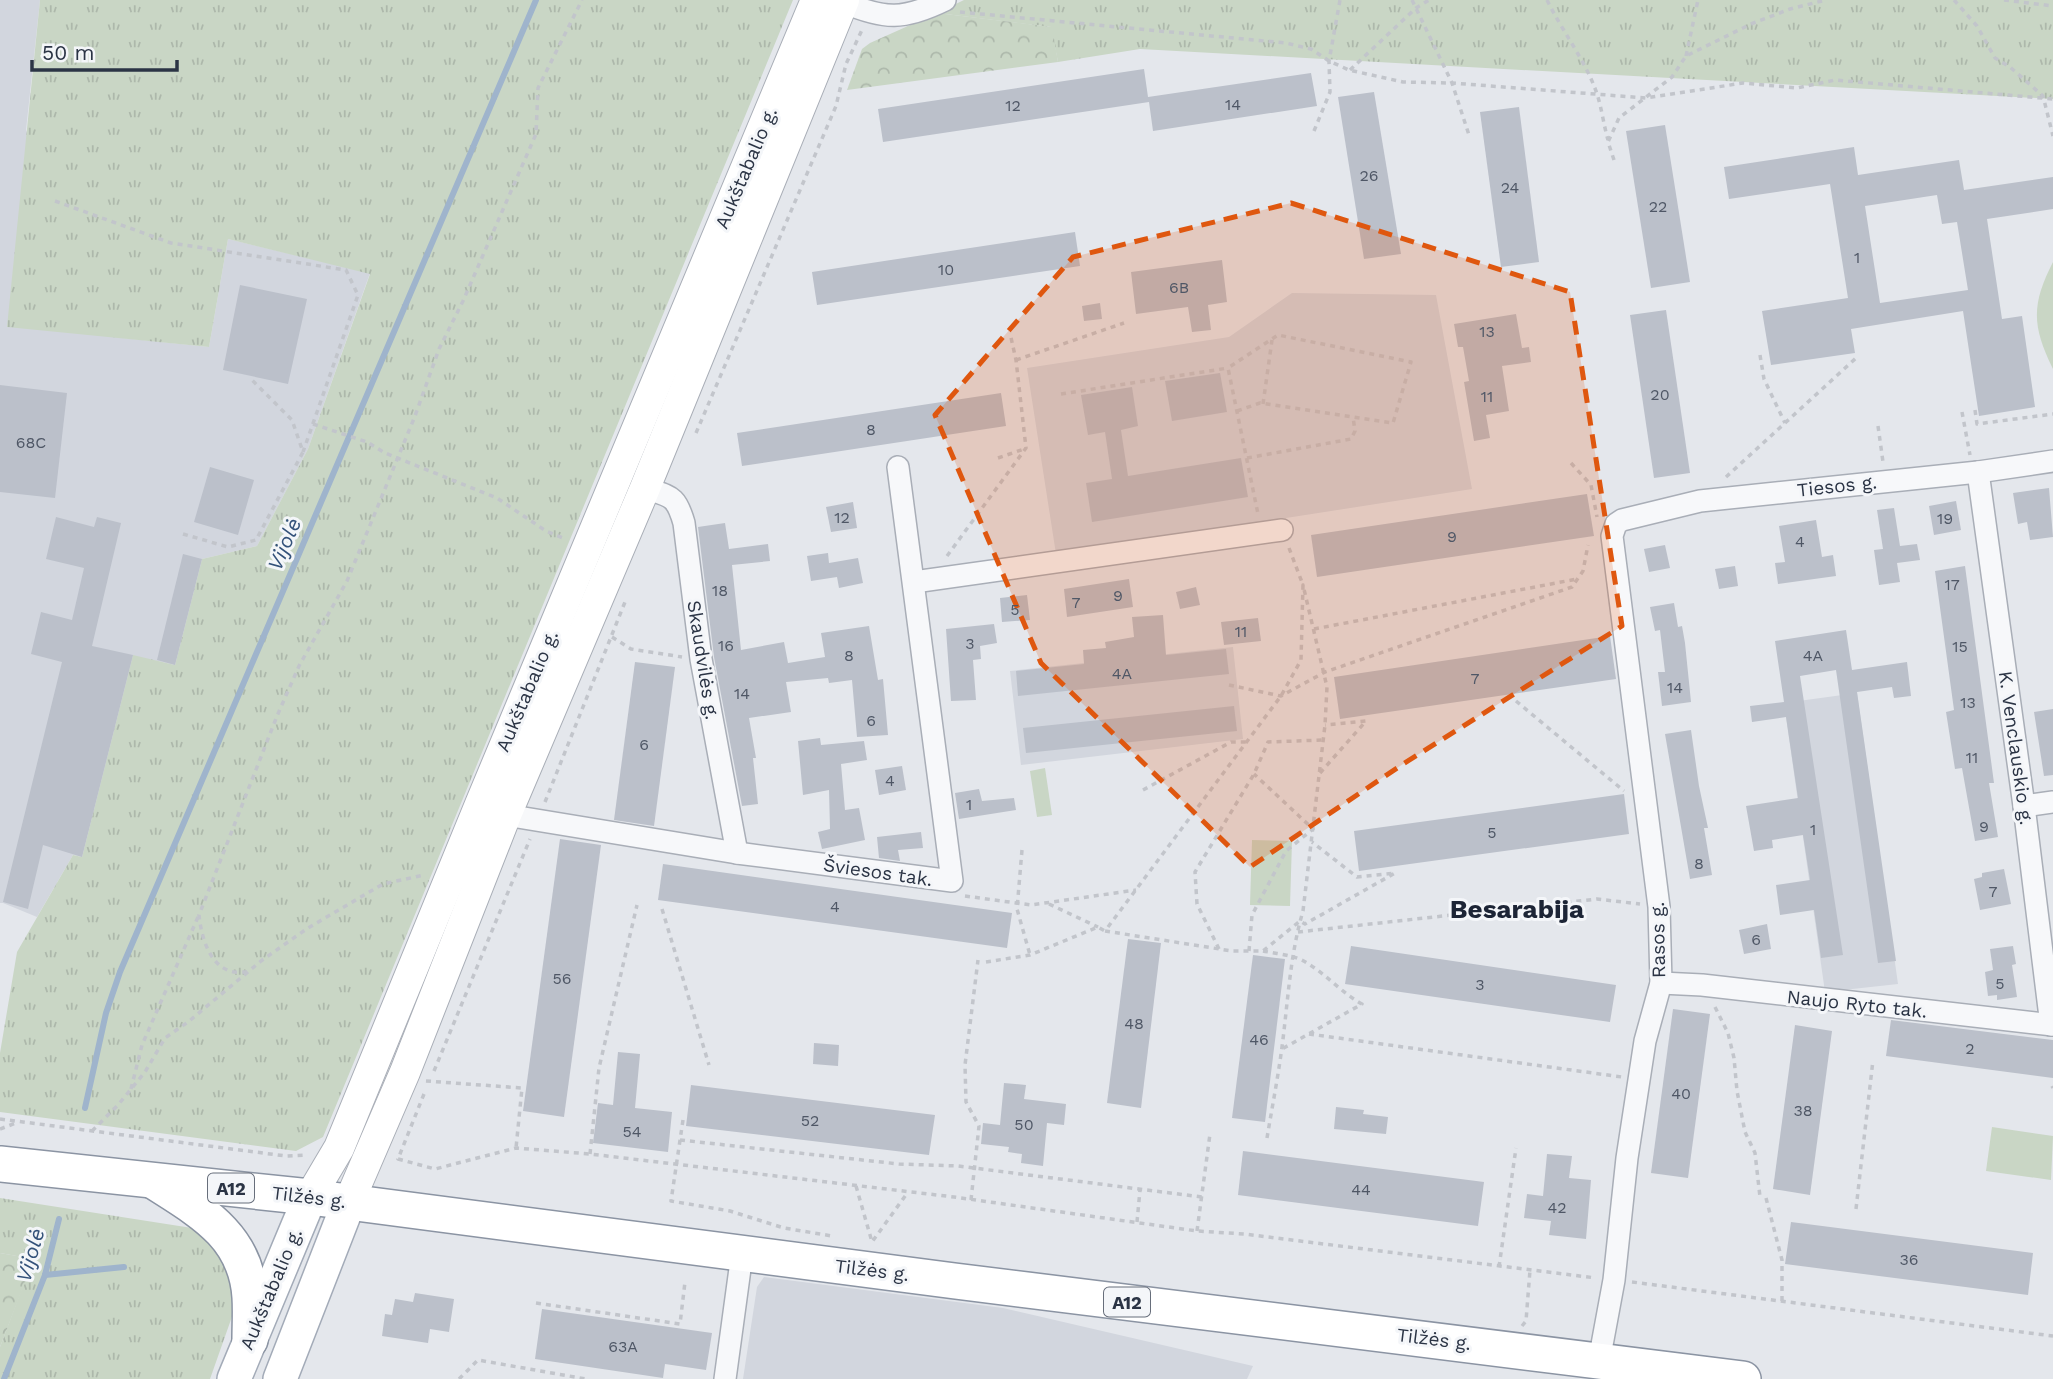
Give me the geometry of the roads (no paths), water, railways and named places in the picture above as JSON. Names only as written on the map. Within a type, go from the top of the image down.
[{"type":"highway","name":"Tilžės g.","points":[[0,1164],[310,1197],[742,1254],[1743,1379]]},
{"type":"highway","points":[[152,1180],[185,1201],[232,1240],[243,1262],[250,1295],[250,1340]]},
{"type":"main road","name":"Aukštabalio g.","points":[[281,1379],[349,1202],[417,1077],[506,815],[645,488],[842,3]]},
{"type":"main road","name":"Aukštabalio g.","points":[[234,1379],[310,1197],[340,1148],[481,802],[842,3]]},
{"type":"street","points":[[842,3],[908,15],[942,2]]},
{"type":"street","name":"Tiesos g.","points":[[1622,520],[1700,501],[1976,473],[2053,461]]},
{"type":"street","name":"Šviesos tak.","points":[[506,815],[737,853],[952,881],[921,581],[898,467]]},
{"type":"street","name":"K. Venclauskio g.","points":[[1976,473],[2024,806],[2052,1025]]},
{"type":"street","name":"Skaudvilės g.","points":[[645,488],[670,496],[679,504],[684,523],[701,660],[737,853]]},
{"type":"street","name":"Rasos g.","points":[[1599,1361],[1614,1280],[1627,1158],[1645,1041],[1661,983],[1659,907],[1612,536],[1616,524],[1622,520]]},
{"type":"street","points":[[921,581],[1272,532]]},
{"type":"street","points":[[2024,806],[2053,802]]},
{"type":"street","name":"Naujo Ryto tak.","points":[[1661,983],[1702,985],[2052,1025]]},
{"type":"street","points":[[725,1379],[742,1254]]},
{"type":"waterway","name":"Vijolė","points":[[85,1108],[106,1013],[120,972],[536,0]]},
{"type":"waterway","name":"Vijolė","points":[[4,1379],[45,1275],[59,1219]]},
{"type":"waterway","points":[[45,1275],[124,1267]]},
{"type":"district","name":"Besarabija","points":[[1517,909]]}]
